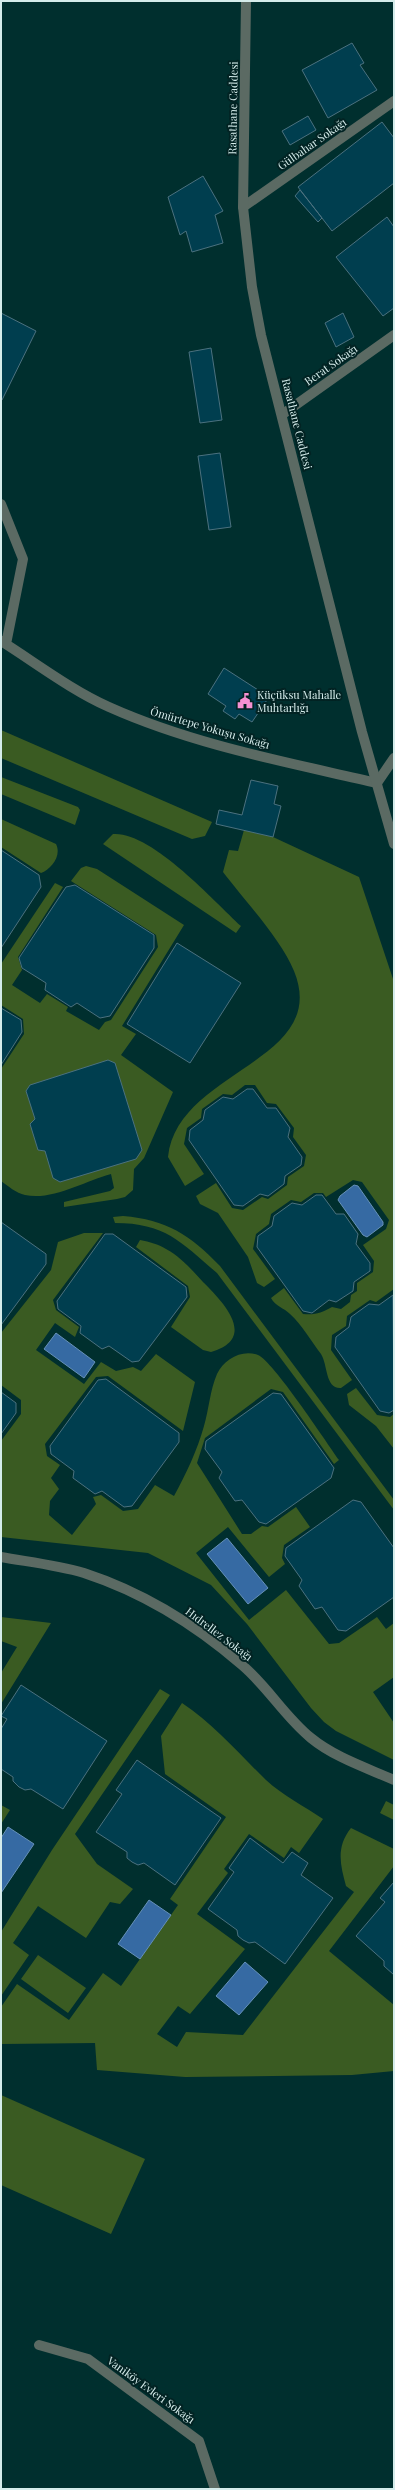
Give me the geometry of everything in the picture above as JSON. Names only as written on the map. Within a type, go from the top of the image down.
[{"type":"street","name":"Rasathane Caddesi","points":[[246,1],[243,207],[252,287],[261,335],[283,414],[377,784],[394,844]]},
{"type":"street","name":"Gülbahar Sokağı","points":[[243,207],[394,100]]},
{"type":"street","name":"Berat Sokağı","points":[[283,414],[394,335]]},
{"type":"street","name":"Ömürtepe Yokuşu Sokağı","points":[[1,504],[23,559],[4,642],[108,706],[150,724],[252,754],[377,784]]},
{"type":"street","points":[[377,784],[394,758]]},
{"type":"street","name":"Hıdrellez Sokağı","points":[[1,1557],[83,1573],[109,1582],[170,1613],[214,1642],[243,1666],[311,1738],[333,1752],[394,1780]]},
{"type":"street","name":"Vaniköy Evleri Sokağı","points":[[39,2345],[88,2359],[199,2441],[215,2489]]},
{"type":"green space","points":[[1,730],[212,822],[205,836],[192,839],[1,758]]},
{"type":"green space","points":[[1,777],[78,807],[80,810],[75,825],[1,794]]},
{"type":"green space","points":[[1,819],[56,844],[58,853],[52,865],[41,873],[1,847]]},
{"type":"green space","points":[[244,830],[273,837],[359,877],[394,982],[394,1289],[376,1302],[370,1300],[347,1316],[346,1326],[332,1335],[331,1350],[352,1380],[341,1388],[332,1385],[329,1381],[321,1354],[302,1328],[290,1314],[275,1303],[271,1298],[284,1288],[303,1314],[318,1313],[332,1307],[341,1309],[350,1302],[351,1295],[357,1291],[357,1283],[373,1272],[374,1261],[363,1245],[386,1229],[389,1220],[362,1182],[353,1180],[326,1197],[323,1193],[314,1193],[301,1202],[291,1200],[271,1214],[269,1224],[256,1234],[253,1249],[275,1279],[264,1287],[257,1283],[248,1257],[218,1213],[200,1204],[196,1196],[216,1183],[232,1208],[243,1210],[262,1197],[268,1199],[287,1185],[288,1177],[304,1166],[306,1155],[293,1137],[294,1128],[276,1104],[267,1103],[255,1085],[245,1085],[232,1095],[223,1094],[202,1109],[201,1118],[187,1128],[184,1144],[204,1174],[185,1186],[168,1157],[178,1128],[197,1104],[273,1047],[291,1026],[300,1002],[294,971],[281,946],[223,872],[229,850],[238,851]]},
{"type":"green space","points":[[113,834],[128,836],[163,855],[199,885],[241,926],[236,933],[103,844]]},
{"type":"green space","points":[[86,866],[97,869],[184,925],[122,1026],[136,1034],[121,1055],[173,1092],[144,1158],[134,1169],[133,1190],[125,1197],[117,1199],[64,1207],[64,1202],[110,1191],[114,1188],[111,1174],[57,1193],[35,1196],[18,1193],[1,1181],[1,1069],[24,1034],[23,1019],[1,1005],[1,964],[55,883],[63,887],[18,957],[22,970],[12,985],[40,1003],[47,994],[68,1007],[66,1011],[99,1030],[105,1022],[111,1020],[158,947],[156,935],[71,881],[81,868]]},
{"type":"green space","points":[[123,1216],[152,1221],[176,1230],[198,1245],[220,1266],[394,1500],[394,1510],[217,1273],[193,1252],[171,1236],[147,1226],[115,1223],[113,1217]]},
{"type":"green space","points":[[84,1233],[103,1233],[53,1300],[56,1310],[79,1327],[75,1337],[55,1323],[36,1350],[84,1384],[101,1362],[116,1371],[133,1367],[141,1371],[156,1354],[195,1382],[183,1431],[108,1376],[96,1377],[45,1444],[47,1456],[60,1465],[51,1478],[59,1489],[50,1501],[49,1515],[72,1535],[96,1504],[93,1497],[101,1495],[123,1511],[138,1509],[155,1485],[174,1496],[187,1471],[198,1444],[206,1420],[217,1374],[224,1364],[240,1354],[252,1353],[258,1355],[265,1360],[287,1386],[339,1460],[334,1464],[283,1392],[271,1389],[205,1438],[197,1463],[242,1534],[251,1534],[262,1526],[268,1527],[296,1507],[310,1527],[284,1545],[282,1558],[285,1564],[269,1577],[228,1527],[196,1553],[249,1620],[286,1590],[329,1644],[339,1643],[377,1617],[386,1629],[394,1623],[394,1677],[373,1692],[394,1723],[394,1760],[336,1731],[324,1722],[311,1708],[247,1624],[211,1585],[148,1553],[1,1537],[1,1441],[21,1414],[21,1400],[1,1385],[1,1333],[51,1270],[58,1242]]},
{"type":"green space","points":[[140,1240],[151,1242],[177,1256],[219,1299],[227,1309],[235,1329],[233,1338],[225,1346],[211,1352],[203,1350],[171,1327],[190,1297],[188,1286],[136,1247]]},
{"type":"green space","points":[[356,1388],[377,1415],[390,1417],[394,1414],[394,1449],[376,1426],[349,1405],[347,1394]]},
{"type":"green space","points":[[1,1617],[51,1623],[1,1704],[1,1673],[17,1647],[1,1641]]},
{"type":"green space","points":[[160,1689],[170,1695],[75,1834],[97,1864],[133,1889],[120,1904],[110,1902],[86,1938],[38,1906],[13,1943],[29,1955],[1,1996],[1,1932],[52,1850]]},
{"type":"green space","points":[[182,1703],[216,1730],[272,1785],[286,1796],[323,1819],[299,1853],[291,1847],[284,1858],[249,1834],[224,1869],[228,1873],[197,1914],[245,1949],[190,2014],[178,2006],[157,2034],[177,2047],[186,2032],[243,2035],[354,1892],[346,1886],[341,1863],[341,1849],[343,1842],[351,1828],[394,1849],[394,1866],[329,1951],[394,2005],[394,2071],[352,2075],[185,2077],[97,2070],[95,2043],[1,2044],[1,2007],[17,1984],[69,2020],[103,1973],[121,1986],[178,1905],[170,1899],[226,1817],[165,1774],[161,1736]]},
{"type":"green space","points":[[386,1801],[394,1805],[394,1820],[380,1813]]},
{"type":"green space","points":[[1,1805],[10,1810],[1,1824]]},
{"type":"green space","points":[[38,1955],[86,1988],[68,2013],[21,1979]]},
{"type":"green space","points":[[1,2095],[145,2159],[111,2234],[1,2185]]},
{"type":"water","points":[[354,1185],[358,1186],[383,1222],[383,1225],[367,1237],[363,1235],[338,1200],[340,1196]]},
{"type":"water","points":[[56,1333],[95,1362],[84,1378],[44,1349]]},
{"type":"water","points":[[227,1538],[268,1588],[248,1604],[207,1554]]},
{"type":"water","points":[[8,1827],[34,1844],[1,1893],[1,1838]]},
{"type":"water","points":[[149,1900],[171,1915],[140,1959],[118,1944]]},
{"type":"water","points":[[245,1962],[268,1982],[239,2015],[216,1996]]},
{"type":"building","points":[[352,43],[364,63],[360,65],[377,90],[328,118],[302,70]]},
{"type":"building","points":[[308,116],[316,130],[290,145],[282,131]]},
{"type":"building","points":[[382,122],[394,138],[394,183],[332,231],[298,187]]},
{"type":"building","points":[[203,176],[223,211],[215,215],[223,243],[192,252],[186,231],[180,235],[168,197]]},
{"type":"building","points":[[300,190],[322,218],[318,222],[295,196]]},
{"type":"building","points":[[387,217],[394,227],[394,308],[383,316],[336,257]]},
{"type":"building","points":[[1,313],[36,331],[2,400],[1,399]]},
{"type":"building","points":[[343,313],[354,337],[336,347],[325,323]]},
{"type":"building","points":[[211,348],[222,420],[200,423],[189,352]]},
{"type":"building","points":[[220,453],[231,527],[209,530],[198,456]]},
{"type":"building","points":[[224,668],[269,697],[252,722],[239,714],[235,719],[223,711],[226,706],[208,694]]},
{"type":"building","points":[[251,780],[278,786],[274,804],[281,806],[273,837],[216,824],[219,810],[242,815]]},
{"type":"building","points":[[1,850],[39,875],[41,887],[1,948]]},
{"type":"building","points":[[75,885],[154,935],[154,948],[110,1016],[100,1018],[77,1003],[71,1007],[45,990],[46,983],[22,968],[19,958],[66,887]]},
{"type":"building","points":[[177,943],[241,983],[190,1063],[127,1024]]},
{"type":"building","points":[[1,1008],[21,1020],[22,1032],[1,1065]]},
{"type":"building","points":[[108,1060],[115,1063],[142,1150],[136,1159],[60,1182],[53,1178],[45,1151],[38,1150],[30,1124],[35,1119],[26,1091],[30,1085]]},
{"type":"building","points":[[247,1089],[253,1089],[267,1108],[276,1108],[290,1128],[288,1137],[302,1157],[301,1165],[285,1176],[284,1184],[268,1196],[260,1194],[243,1206],[234,1205],[189,1140],[190,1130],[203,1120],[205,1110],[223,1097],[233,1099]]},
{"type":"building","points":[[316,1195],[322,1195],[336,1214],[344,1214],[358,1234],[356,1244],[370,1263],[370,1271],[354,1282],[353,1291],[336,1302],[329,1300],[312,1313],[303,1311],[257,1247],[258,1236],[272,1226],[274,1216],[292,1203],[302,1205]]},
{"type":"building","points":[[1,1222],[46,1254],[46,1264],[1,1325]]},
{"type":"building","points":[[105,1234],[113,1234],[186,1287],[187,1297],[139,1361],[132,1362],[109,1346],[102,1349],[80,1333],[81,1326],[58,1309],[57,1301]]},
{"type":"building","points":[[393,1295],[394,1410],[389,1413],[380,1411],[335,1347],[336,1337],[349,1327],[351,1317],[369,1304],[379,1305]]},
{"type":"building","points":[[106,1379],[179,1433],[179,1442],[132,1506],[124,1507],[102,1491],[95,1494],[73,1478],[74,1471],[51,1454],[50,1446],[98,1380]]},
{"type":"building","points":[[1,1392],[16,1403],[16,1413],[1,1434]]},
{"type":"building","points":[[273,1393],[281,1394],[334,1468],[331,1478],[266,1524],[259,1522],[242,1500],[235,1501],[219,1478],[222,1472],[205,1449],[206,1441]]},
{"type":"building","points":[[353,1500],[361,1502],[394,1548],[394,1597],[346,1631],[338,1630],[322,1607],[315,1609],[299,1586],[302,1580],[285,1556],[286,1548]]},
{"type":"building","points":[[21,1685],[107,1741],[63,1809],[31,1789],[25,1790],[19,1787],[13,1781],[13,1777],[1,1769],[1,1729],[7,1719],[1,1716]]},
{"type":"building","points":[[137,1760],[221,1818],[175,1885],[144,1863],[138,1865],[132,1862],[127,1858],[127,1852],[96,1832],[122,1794],[116,1790]]},
{"type":"building","points":[[250,1838],[283,1863],[292,1852],[308,1863],[301,1875],[333,1898],[285,1964],[255,1942],[249,1943],[243,1940],[238,1936],[237,1930],[208,1909],[234,1872],[229,1868]]},
{"type":"building","points":[[394,1882],[394,1975],[384,1966],[384,1961],[356,1936],[385,1902],[380,1898]]},
{"type":"place","name":"Küçüksu Mahalle Muhtarlığı","points":[[245,701]]}]
